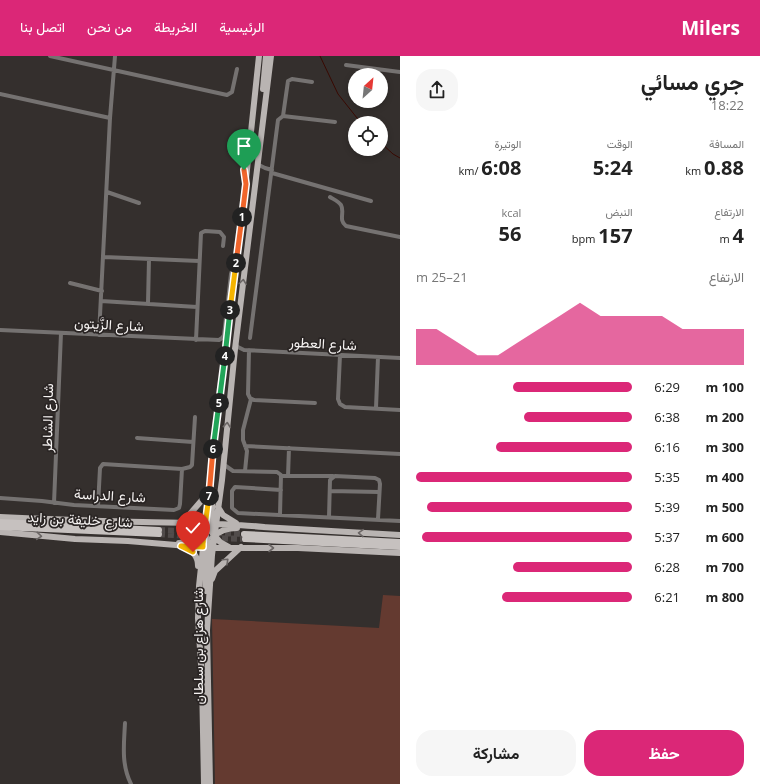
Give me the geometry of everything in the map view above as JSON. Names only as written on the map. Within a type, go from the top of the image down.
[{"type":"highway","name":"شارع خليفة بن زايد","points":[[0,522],[159,532],[0,527]]},
{"type":"highway","points":[[400,542],[245,537],[400,547]]},
{"type":"main road","points":[[232,548],[222,544],[214,536],[211,524],[210,487],[246,184],[258,56]]},
{"type":"main road","points":[[264,119],[262,105],[266,56]]},
{"type":"main road","points":[[0,532],[74,539],[187,542],[204,534],[211,524],[218,505],[222,480],[234,359],[271,56]]},
{"type":"main road","points":[[270,65],[276,56]]},
{"type":"main road","points":[[211,473],[213,496],[211,524]]},
{"type":"main road","points":[[184,522],[202,500],[210,487]]},
{"type":"main road","points":[[218,505],[221,514],[231,521],[264,527]]},
{"type":"main road","points":[[0,517],[184,522],[400,535]]},
{"type":"main road","points":[[184,522],[198,528],[204,534],[208,546],[205,589],[208,604]]},
{"type":"main road","points":[[208,546],[214,536],[221,531],[230,528],[264,527]]},
{"type":"main road","points":[[128,541],[181,546],[298,548],[400,553]]},
{"type":"main road","points":[[181,546],[192,552],[198,559],[196,592],[198,597]]},
{"type":"main road","name":"شارع هزاع بن سلطان","points":[[203,784],[202,680],[198,597],[201,562],[208,546]]},
{"type":"main road","points":[[208,604],[212,577],[215,571],[241,548]]},
{"type":"main road","name":"شارع هزاع بن سلطان","points":[[208,604],[207,630],[210,784]]},
{"type":"street","points":[[50,56],[227,95],[232,92],[237,69]]},
{"type":"street","points":[[99,334],[110,118],[115,56]]},
{"type":"street","points":[[346,65],[400,72]]},
{"type":"street","points":[[250,338],[278,120],[283,116],[288,81],[292,79],[312,82]]},
{"type":"street","points":[[0,94],[110,118]]},
{"type":"street","points":[[283,116],[335,122]]},
{"type":"street","points":[[257,164],[272,171],[371,201]]},
{"type":"street","points":[[256,176],[266,169]]},
{"type":"street","points":[[107,192],[139,203]]},
{"type":"street","points":[[330,197],[338,202],[342,207],[342,220],[346,226],[400,237]]},
{"type":"street","points":[[196,340],[200,235],[203,232],[220,232],[224,237],[223,246]]},
{"type":"street","points":[[104,257],[199,261]]},
{"type":"street","points":[[148,303],[149,259]]},
{"type":"street","points":[[217,340],[221,340],[224,335],[231,274],[236,262]]},
{"type":"street","points":[[70,283],[102,291]]},
{"type":"street","points":[[101,302],[148,303],[198,307]]},
{"type":"street","name":"شارع الزَّيتون","points":[[0,330],[217,340]]},
{"type":"street","name":"شارع الشاطر","points":[[54,503],[61,333]]},
{"type":"street","points":[[217,340],[224,345],[226,350]]},
{"type":"street","points":[[236,344],[244,350]]},
{"type":"street","points":[[234,359],[238,353],[244,350]]},
{"type":"street","name":"شارع العطور","points":[[244,350],[400,358]]},
{"type":"street","points":[[250,350],[248,394],[252,399],[315,403]]},
{"type":"street","points":[[340,355],[338,399],[340,404],[345,407],[400,410]]},
{"type":"street","points":[[376,408],[378,357]]},
{"type":"street","points":[[245,471],[247,451],[243,440],[243,430],[252,399]]},
{"type":"street","points":[[98,506],[100,468],[103,464],[188,469],[191,466],[194,417]]},
{"type":"street","points":[[137,438],[193,442]]},
{"type":"street","points":[[245,446],[400,454]]},
{"type":"street","points":[[288,476],[289,448]]},
{"type":"street","points":[[223,464],[233,470],[277,472],[282,476],[376,478],[380,482],[378,519]]},
{"type":"street","name":"شارع الدراسة","points":[[0,498],[98,506],[177,509],[181,503],[182,469]]},
{"type":"street","points":[[222,480],[226,473],[233,470]]},
{"type":"street","points":[[280,515],[282,476]]},
{"type":"street","points":[[329,517],[330,480],[334,476]]},
{"type":"street","points":[[281,490],[235,487],[232,491],[231,504],[233,510],[238,513],[400,521]]},
{"type":"street","points":[[330,491],[380,492]]},
{"type":"street","points":[[125,723],[124,761],[127,775],[131,784]]},
{"type":"shaded area","points":[[383,595],[400,596],[400,784],[215,784],[212,619],[379,628]]},
{"type":"waterway","points":[[320,56],[338,94],[355,116]]},
{"type":"waterway","points":[[388,149],[400,158]]},
{"type":"tunnel","points":[[159,530],[205,532]]},
{"type":"tunnel","points":[[216,533],[244,534]]},
{"type":"tunnel","points":[[159,534],[201,537]]},
{"type":"tunnel","points":[[213,538],[245,539]]},
{"type":"route","points":[[193,552],[181,546],[203,547],[227,332],[246,184],[244,170]]}]
